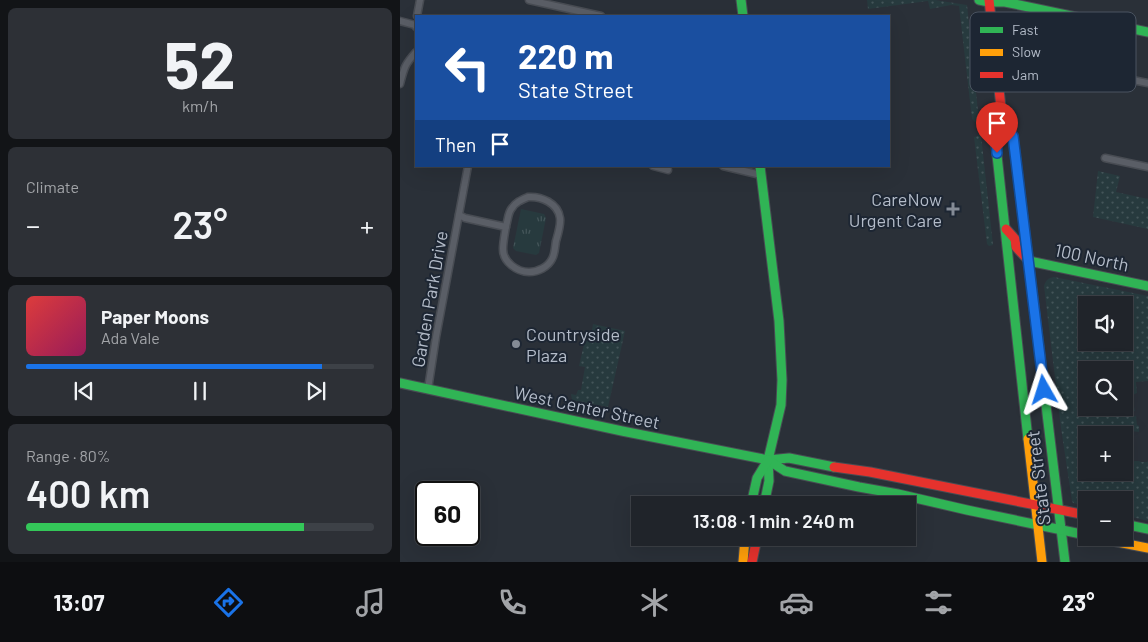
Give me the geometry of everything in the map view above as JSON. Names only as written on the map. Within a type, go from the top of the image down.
[{"type":"main road","points":[[741,0],[743,15]]},
{"type":"main road","points":[[979,0],[1005,2],[1050,12]]},
{"type":"main road","name":"State Street","points":[[999,92],[1003,125],[996,138],[1042,562]]},
{"type":"main road","name":"State Street","points":[[1003,125],[1013,136],[1065,562]]},
{"type":"main road","points":[[754,496],[757,478],[768,460],[778,421],[781,395],[779,321],[761,171]]},
{"type":"main road","points":[[1006,229],[1015,239],[1016,247],[1029,261]]},
{"type":"main road","name":"100 North","points":[[1029,261],[1148,286]]},
{"type":"main road","name":"West Center Street","points":[[400,383],[622,431],[768,460],[789,458],[870,472],[1078,514]]},
{"type":"main road","points":[[766,496],[769,481],[768,460]]},
{"type":"main road","name":"West Center Street","points":[[768,460],[785,471],[1078,533]]},
{"type":"main road","points":[[1133,526],[1148,529]]},
{"type":"main road","points":[[1133,545],[1148,548]]},
{"type":"main road","points":[[743,562],[744,546]]},
{"type":"main road","points":[[752,562],[755,546]]},
{"type":"street","points":[[417,15],[420,0]]},
{"type":"street","points":[[529,0],[582,14]]},
{"type":"street","points":[[400,21],[415,22]]},
{"type":"street","points":[[400,84],[406,63],[415,53]]},
{"type":"street","points":[[1105,158],[1148,167]]},
{"type":"street","name":"Garden Park Drive","points":[[428,389],[468,167]]},
{"type":"street","points":[[657,167],[668,170]]},
{"type":"street","points":[[728,167],[761,171]]},
{"type":"street","points":[[533,197],[542,198],[555,207],[561,220],[552,259],[548,265],[542,269],[528,272],[513,267],[505,257],[503,250],[506,227],[510,209],[520,200],[533,197]]},
{"type":"street","name":"Garden Park Drive","points":[[459,215],[506,227]]},
{"type":"green space","points":[[867,0],[935,0],[967,5],[970,34],[970,92],[976,92],[979,121],[975,122],[972,119],[959,6],[951,5],[930,9],[928,1],[868,9]]},
{"type":"green space","points":[[981,135],[993,245],[989,246],[987,244],[974,137]]},
{"type":"green space","points":[[1098,171],[1120,176],[1116,192],[1148,199],[1148,229],[1093,217]]},
{"type":"green space","points":[[521,209],[544,214],[546,218],[539,253],[536,255],[516,251],[513,248]]},
{"type":"green space","points":[[1054,277],[1148,296],[1148,381],[1136,382],[1137,393],[1133,395],[1133,361],[1078,361],[1078,416],[1136,416],[1139,432],[1133,431],[1133,426],[1078,426],[1078,481],[1133,481],[1133,461],[1148,461],[1148,521],[1133,517],[1133,491],[1078,491],[1078,504],[1072,501],[1044,286],[1048,280]]},
{"type":"green space","points":[[593,324],[625,331],[608,407],[572,400],[571,394],[576,395],[578,390],[581,390],[585,367],[579,366],[585,340],[590,341]]},
{"type":"traffic: fast","points":[[741,0],[743,15]]},
{"type":"traffic: fast","points":[[979,0],[1005,2],[1053,12]]},
{"type":"traffic: fast","points":[[1136,29],[1148,32]]},
{"type":"traffic: fast","points":[[1003,125],[995,137],[1028,439]]},
{"type":"traffic: fast","points":[[760,167],[779,321],[782,380],[781,405],[768,460],[769,481],[766,496]]},
{"type":"traffic: fast","points":[[1029,261],[1148,286]]},
{"type":"traffic: fast","points":[[1037,331],[1065,562]]},
{"type":"traffic: fast","points":[[400,383],[622,431],[768,460],[789,458],[834,467]]},
{"type":"traffic: fast","points":[[753,496],[757,478],[768,460]]},
{"type":"traffic: fast","points":[[768,460],[785,471],[1078,533]]},
{"type":"traffic: fast","points":[[1133,526],[1148,529]]},
{"type":"traffic: slow","points":[[1028,439],[1042,562]]},
{"type":"traffic: slow","points":[[1133,545],[1148,548]]},
{"type":"traffic: slow","points":[[743,562],[744,546]]},
{"type":"traffic: jam","points":[[989,0],[990,12]]},
{"type":"traffic: jam","points":[[999,92],[1003,125],[1013,136],[1037,331]]},
{"type":"traffic: jam","points":[[1006,229],[1015,239],[1016,247],[1029,261]]},
{"type":"traffic: jam","points":[[834,467],[870,472],[1078,513]]},
{"type":"traffic: jam","points":[[752,562],[755,546]]},
{"type":"place","name":"CareNow Urgent Care","points":[[953,209]]},
{"type":"place","name":"Countryside Plaza","points":[[516,344]]},
{"type":"route","points":[[997,153],[996,138],[1003,125],[1013,136],[1044,390]]}]
